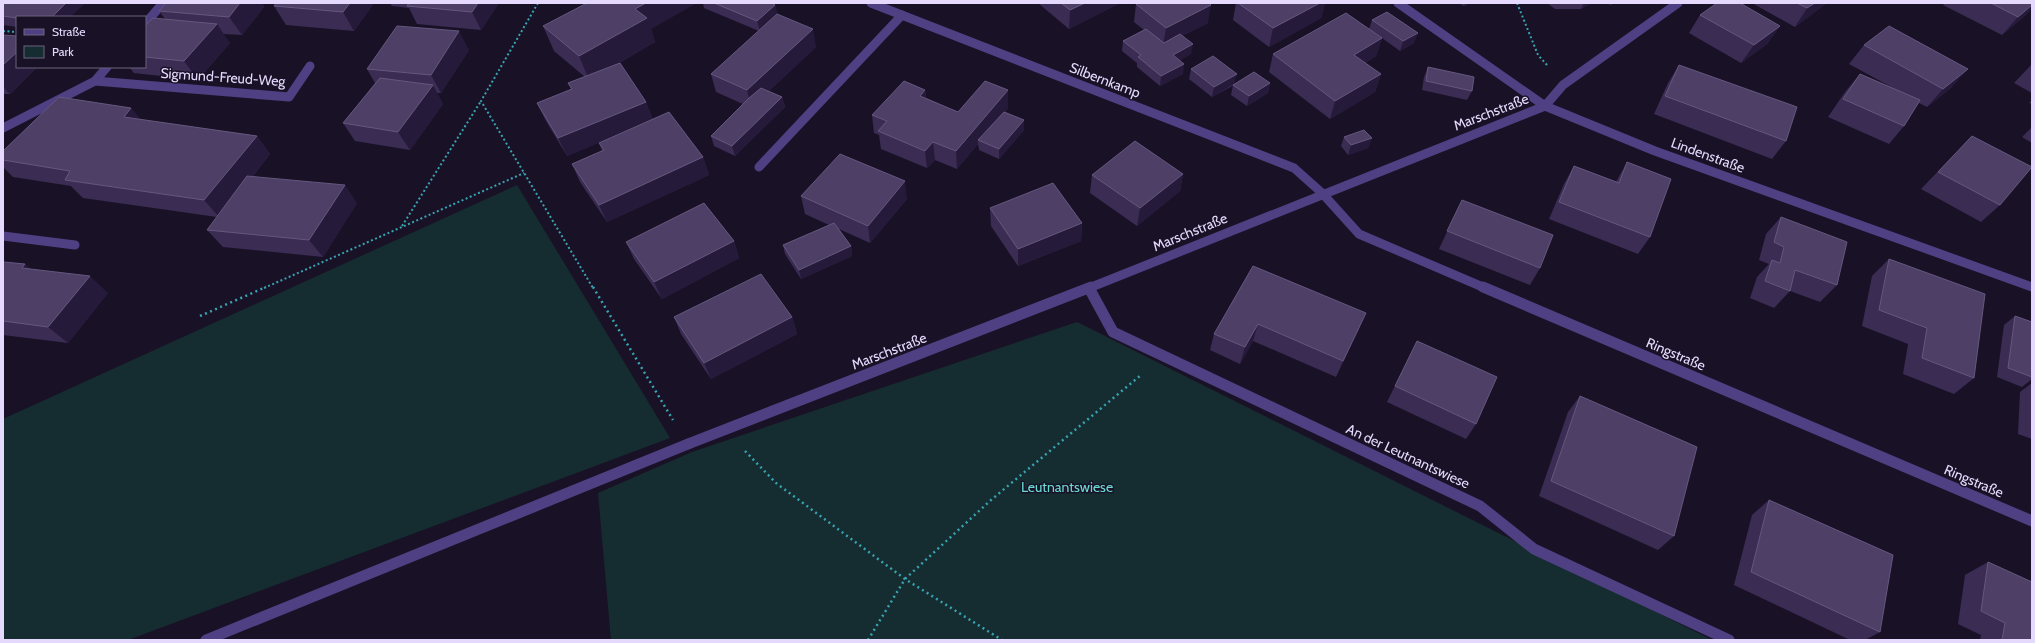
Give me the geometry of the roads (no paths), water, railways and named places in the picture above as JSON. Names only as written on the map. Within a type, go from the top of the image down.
[{"type":"street","points":[[146,23],[163,3]]},
{"type":"street","name":"Silbernkamp","points":[[871,3],[1294,168],[1322,193]]},
{"type":"street","name":"Lindenstraße","points":[[1398,3],[1545,106],[1655,151],[2032,287]]},
{"type":"street","name":"Marschstraße","points":[[206,640],[688,444],[1089,288],[1322,193],[1545,106],[1563,85],[1678,3]]},
{"type":"street","points":[[759,167],[902,15]]},
{"type":"street","name":"Sigmund-Freud-Weg","points":[[96,81],[289,97],[310,66]]},
{"type":"street","points":[[3,128],[96,81],[106,68]]},
{"type":"street","name":"Ringstraße","points":[[1322,193],[1359,234],[2032,521]]},
{"type":"street","points":[[3,236],[75,245]]},
{"type":"street","name":"An der Leutnantswiese","points":[[1089,288],[1113,332],[1480,506],[1534,549],[1729,640]]},
{"type":"park label","name":"Leutnantswiese","points":[[1067,487]]}]
